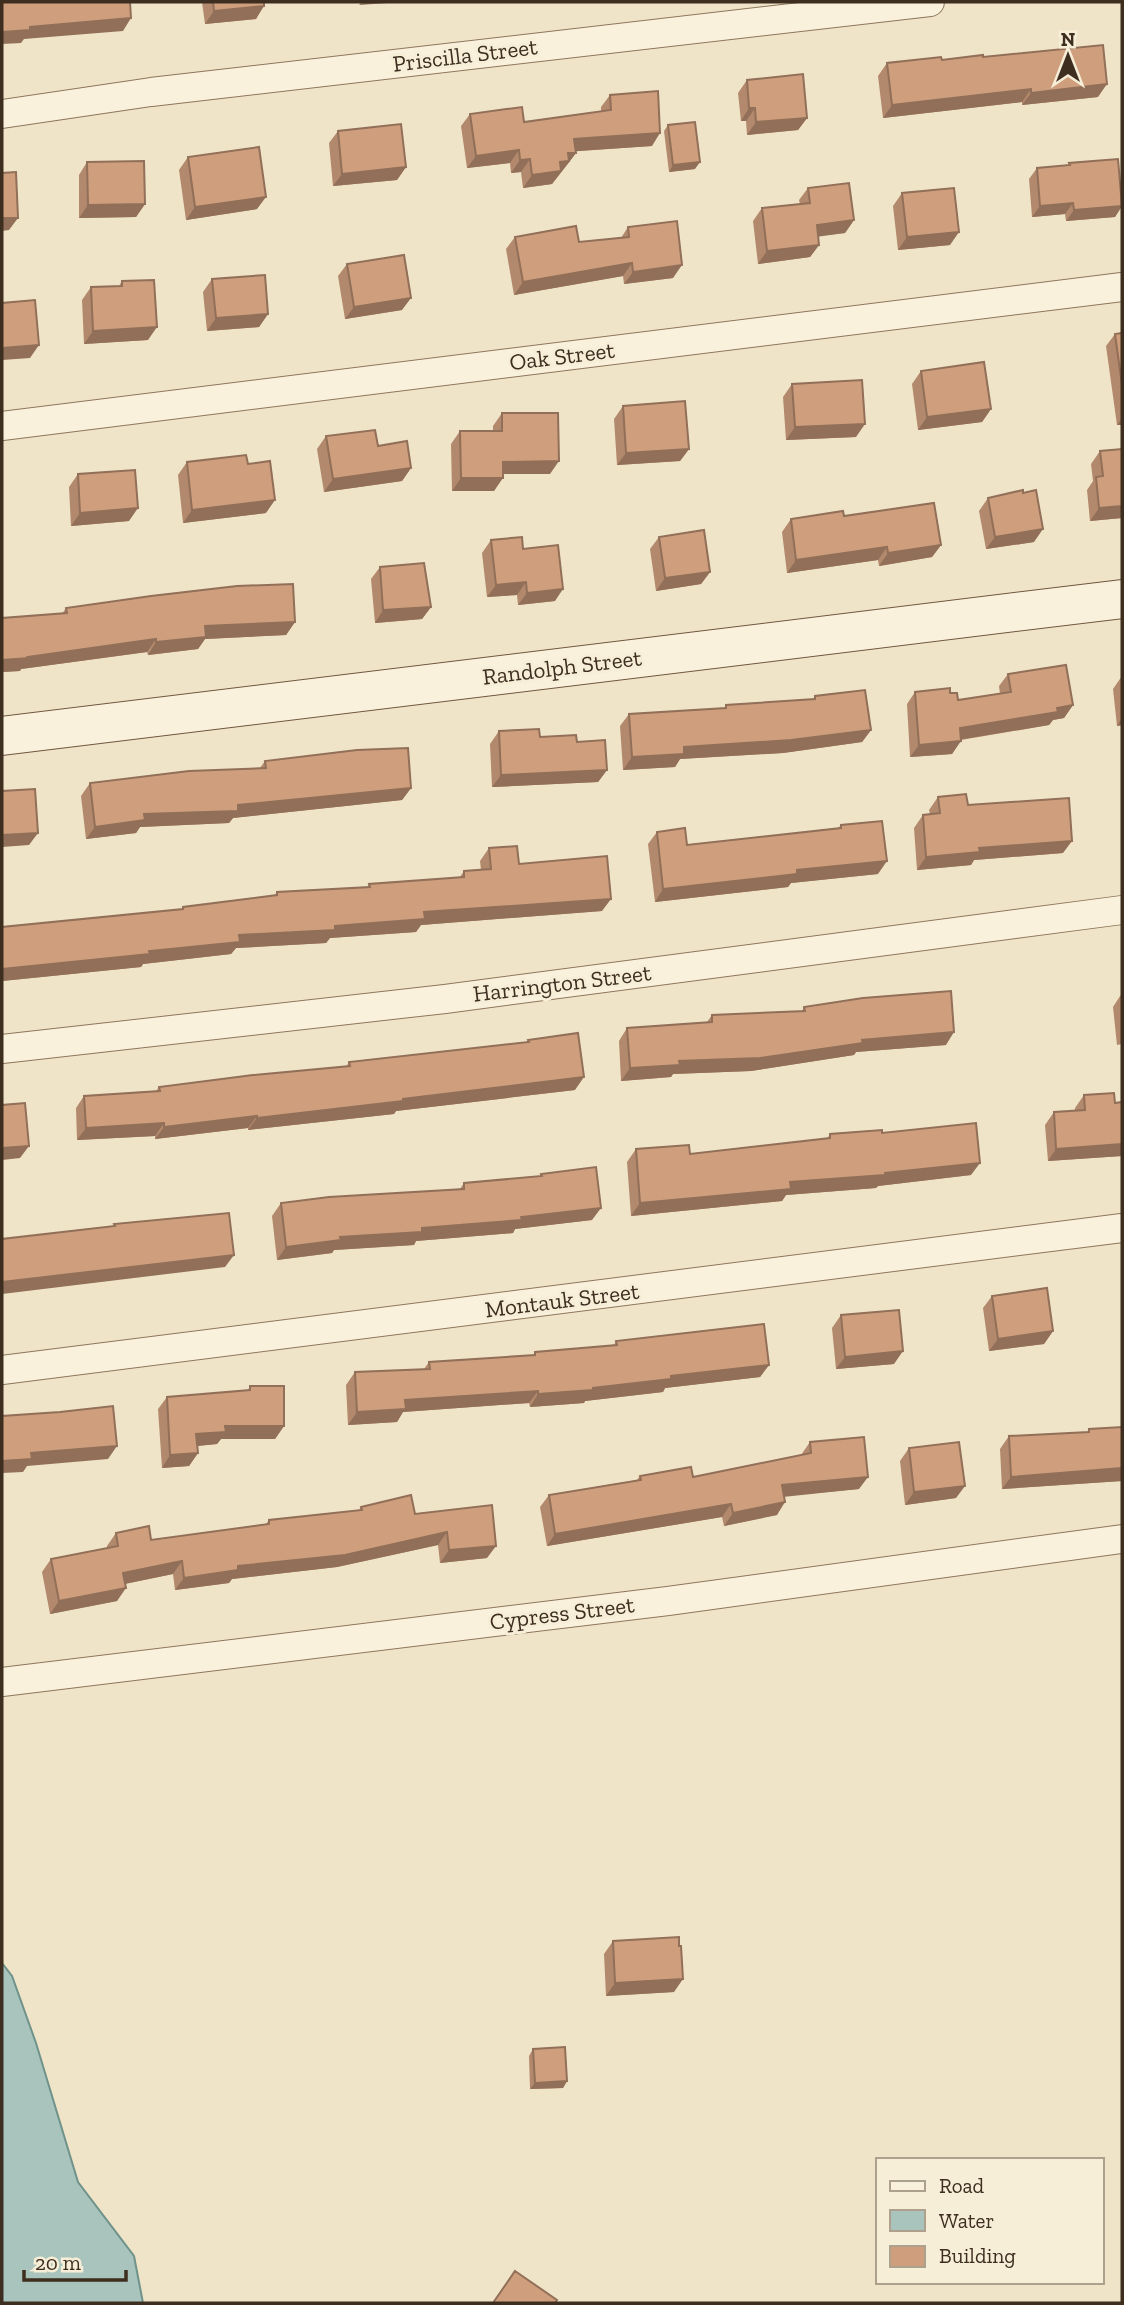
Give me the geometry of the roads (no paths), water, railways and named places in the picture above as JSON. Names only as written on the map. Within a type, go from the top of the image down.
[{"type":"street","name":"Priscilla Street","points":[[2,114],[151,92],[930,2]]},
{"type":"street","name":"Oak Street","points":[[2,426],[1122,287]]},
{"type":"street","name":"Randolph Street","points":[[2,736],[1122,599]]},
{"type":"street","name":"Harrington Street","points":[[2,1049],[445,999],[1122,910]]},
{"type":"street","name":"Montauk Street","points":[[2,1370],[1122,1228]]},
{"type":"street","name":"Cypress Street","points":[[2,1682],[668,1601],[1122,1539]]},
{"type":"water","points":[[2,1963],[12,1976],[36,2043],[78,2182],[134,2256],[143,2303],[2,2303]]}]
